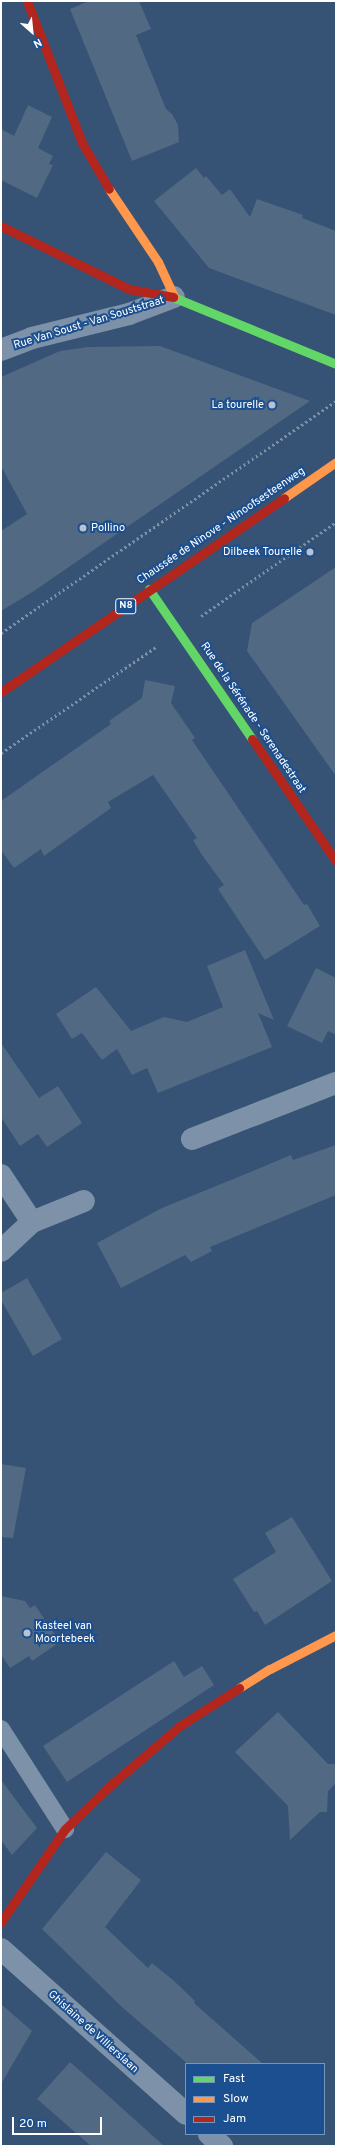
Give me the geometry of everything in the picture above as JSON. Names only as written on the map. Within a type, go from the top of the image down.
[{"type":"street","points":[[27,1],[82,143],[100,176],[158,262],[174,297]]},
{"type":"street","points":[[1,226],[128,288],[174,297]]},
{"type":"street","name":"Rue Van Soust - Van Souststraat","points":[[1,350],[32,338],[129,314],[174,297],[336,364]]},
{"type":"street","name":"Chaussée de Ninove - Ninoofsesteenweg","points":[[1,692],[336,462]]},
{"type":"street","name":"Rue de la Sérénade - Serenadestraat","points":[[150,590],[336,861]]},
{"type":"street","points":[[192,1139],[336,1083]]},
{"type":"street","points":[[1,1175],[32,1222]]},
{"type":"street","points":[[1,1251],[32,1222],[84,1201]]},
{"type":"street","points":[[1,1922],[65,1830],[114,1784],[181,1725],[270,1669],[336,1635]]},
{"type":"street","name":"Ghislaine de Villierslaan","points":[[1,1949],[185,2113]]},
{"type":"street","points":[[210,2135],[222,2146]]},
{"type":"lane","points":[[1,1729],[65,1830]]},
{"type":"path","points":[[1,633],[336,401]]},
{"type":"building","points":[[89,1],[139,1],[151,29],[136,35],[166,109],[172,114],[178,125],[179,142],[132,161],[70,9]]},
{"type":"building","points":[[28,105],[52,117],[38,148],[53,156],[49,164],[53,165],[37,198],[1,180],[1,129],[14,136]]},
{"type":"building","points":[[196,168],[204,178],[206,176],[222,195],[230,189],[250,217],[257,199],[303,215],[302,218],[336,231],[336,315],[209,268],[154,201]]},
{"type":"building","points":[[160,346],[310,401],[34,591],[1,611],[1,531],[27,514],[1,466],[1,377],[60,351],[88,347]]},
{"type":"building","points":[[336,567],[336,776],[247,651],[252,623]]},
{"type":"building","points":[[145,680],[175,686],[171,703],[195,738],[192,740],[304,905],[307,904],[320,926],[265,960],[218,889],[224,885],[193,840],[197,838],[153,775],[108,802],[111,808],[44,856],[41,849],[14,868],[1,850],[1,801],[111,724],[109,721],[142,698]]},
{"type":"building","points":[[245,950],[274,1020],[258,1013],[272,1047],[158,1093],[147,1068],[132,1075],[117,1049],[102,1060],[82,1033],[72,1039],[56,1014],[96,987],[131,1031],[164,1017],[187,1022],[223,1007],[207,966]]},
{"type":"building","points":[[316,968],[336,978],[336,1035],[328,1031],[322,1043],[287,1026]]},
{"type":"building","points":[[1,1043],[39,1098],[58,1086],[82,1123],[47,1147],[38,1134],[20,1146],[1,1117]]},
{"type":"building","points":[[336,1145],[336,1195],[210,1247],[212,1251],[191,1262],[185,1255],[121,1288],[97,1243],[162,1208],[291,1155],[293,1160]]},
{"type":"building","points":[[27,1278],[62,1339],[33,1356],[1,1300],[1,1293]]},
{"type":"building","points":[[1,1464],[26,1468],[13,1538],[1,1537]]},
{"type":"building","points":[[292,1517],[332,1581],[265,1625],[257,1611],[254,1612],[233,1579],[276,1552],[265,1533]]},
{"type":"building","name":"Kasteel van Moortebeek","points":[[1,1596],[25,1601],[30,1608],[35,1605],[60,1642],[32,1661],[29,1656],[10,1668],[1,1655]]},
{"type":"building","points":[[174,1661],[184,1677],[202,1666],[214,1685],[67,1782],[43,1746]]},
{"type":"building","points":[[278,1712],[328,1764],[336,1764],[336,1783],[328,1791],[327,1812],[320,1812],[290,1840],[288,1806],[235,1752]]},
{"type":"building","points":[[1,1780],[37,1828],[12,1855],[1,1840]]},
{"type":"building","points":[[106,1852],[141,1880],[105,1927],[148,1968],[152,1963],[173,1980],[195,2001],[194,2003],[262,2063],[187,2063],[123,2008],[42,1929]]},
{"type":"building","points":[[1,2004],[32,2031],[1,2084]]},
{"type":"building","points":[[70,2062],[164,2146],[91,2146],[37,2099]]},
{"type":"traffic: fast","points":[[173,297],[336,364]]},
{"type":"traffic: fast","points":[[149,589],[252,739]]},
{"type":"traffic: slow","points":[[109,189],[158,262],[174,297]]},
{"type":"traffic: slow","points":[[284,498],[336,462]]},
{"type":"traffic: slow","points":[[239,1688],[270,1669],[336,1635]]},
{"type":"traffic: jam","points":[[27,1],[82,143],[109,189]]},
{"type":"traffic: jam","points":[[1,226],[129,289],[173,297]]},
{"type":"traffic: jam","points":[[1,692],[284,498]]},
{"type":"traffic: jam","points":[[252,739],[336,861]]},
{"type":"traffic: jam","points":[[1,1922],[65,1829],[113,1783],[181,1725],[239,1688]]},
{"type":"place","name":"La tourelle","points":[[272,405]]},
{"type":"place","name":"Pollino","points":[[83,528]]},
{"type":"place","name":"Dilbeek Tourelle","points":[[310,552]]},
{"type":"place","name":"Kasteel van Moortebeek","points":[[27,1633]]}]
